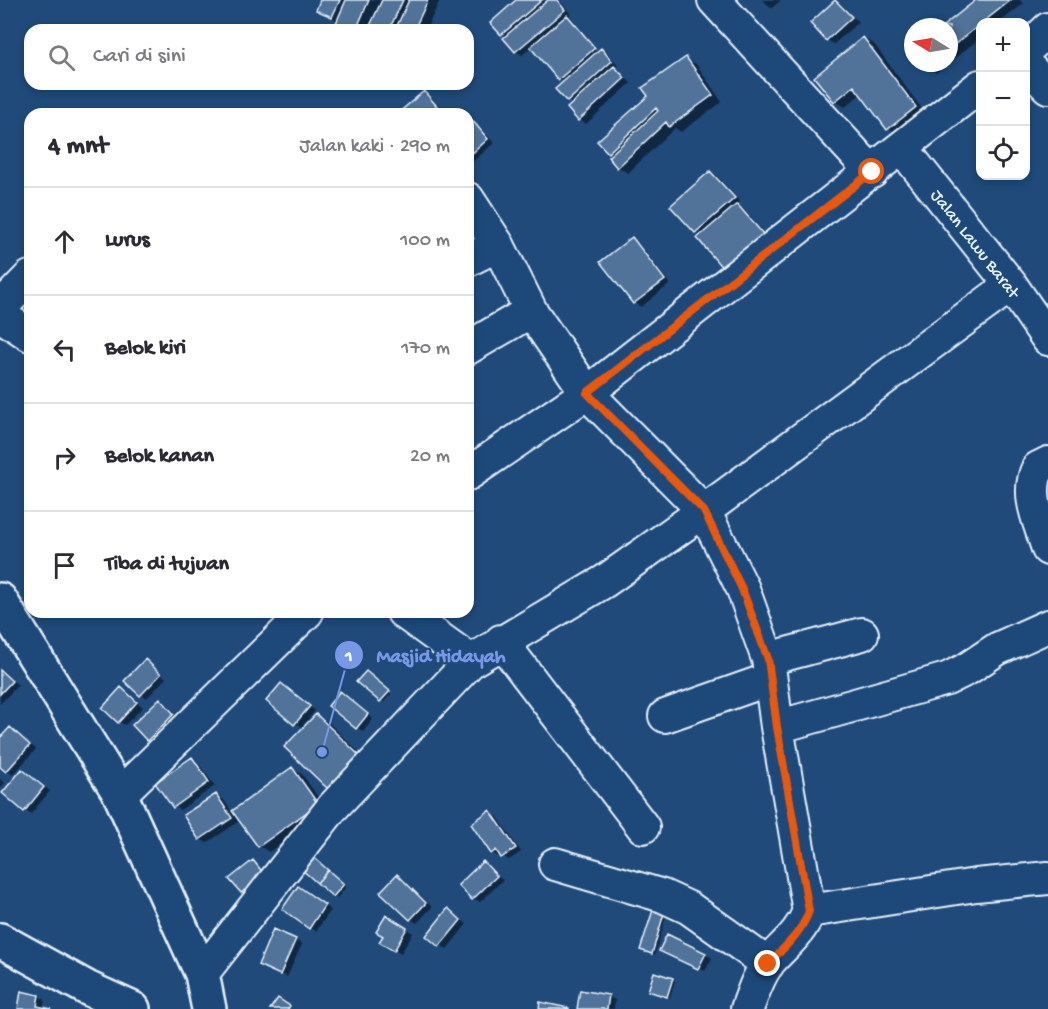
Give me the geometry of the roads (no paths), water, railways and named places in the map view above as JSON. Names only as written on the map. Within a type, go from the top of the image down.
[{"type":"main road","points":[[0,600],[120,794],[202,974],[224,1009]]},
{"type":"main road","points":[[0,940],[87,988],[133,1009]]},
{"type":"main road","points":[[202,974],[209,1009]]},
{"type":"street","points":[[714,0],[872,172]]},
{"type":"street","points":[[1030,46],[1048,29]]},
{"type":"street","points":[[1030,69],[1048,87]]},
{"type":"street","points":[[474,470],[587,393],[976,90]]},
{"type":"street","name":"Jalan Lawu Barat","points":[[902,148],[1011,285],[1048,339]]},
{"type":"street","points":[[474,208],[498,245],[531,311],[587,393],[704,511],[742,589],[769,669],[809,911],[795,936],[768,964],[750,1002]]},
{"type":"street","points":[[474,257],[498,245]]},
{"type":"street","points":[[0,308],[24,283]]},
{"type":"street","points":[[202,974],[332,808],[471,661],[604,581],[704,511],[1011,285]]},
{"type":"street","points":[[474,344],[531,311]]},
{"type":"street","points":[[0,315],[24,331]]},
{"type":"street","points":[[1048,463],[1038,468],[1032,487],[1033,501],[1048,549]]},
{"type":"street","points":[[120,794],[301,618]]},
{"type":"street","points":[[411,618],[471,661]]},
{"type":"street","points":[[777,727],[947,679],[968,669],[997,649],[1048,626]]},
{"type":"street","points":[[664,716],[769,669],[862,634]]},
{"type":"street","points":[[501,641],[614,792],[643,827]]},
{"type":"street","points":[[555,864],[663,896],[689,908],[768,964]]},
{"type":"street","points":[[809,911],[976,885],[1048,878]]},
{"type":"place","name":"Masjid Hidayah","points":[[322,752]]}]
